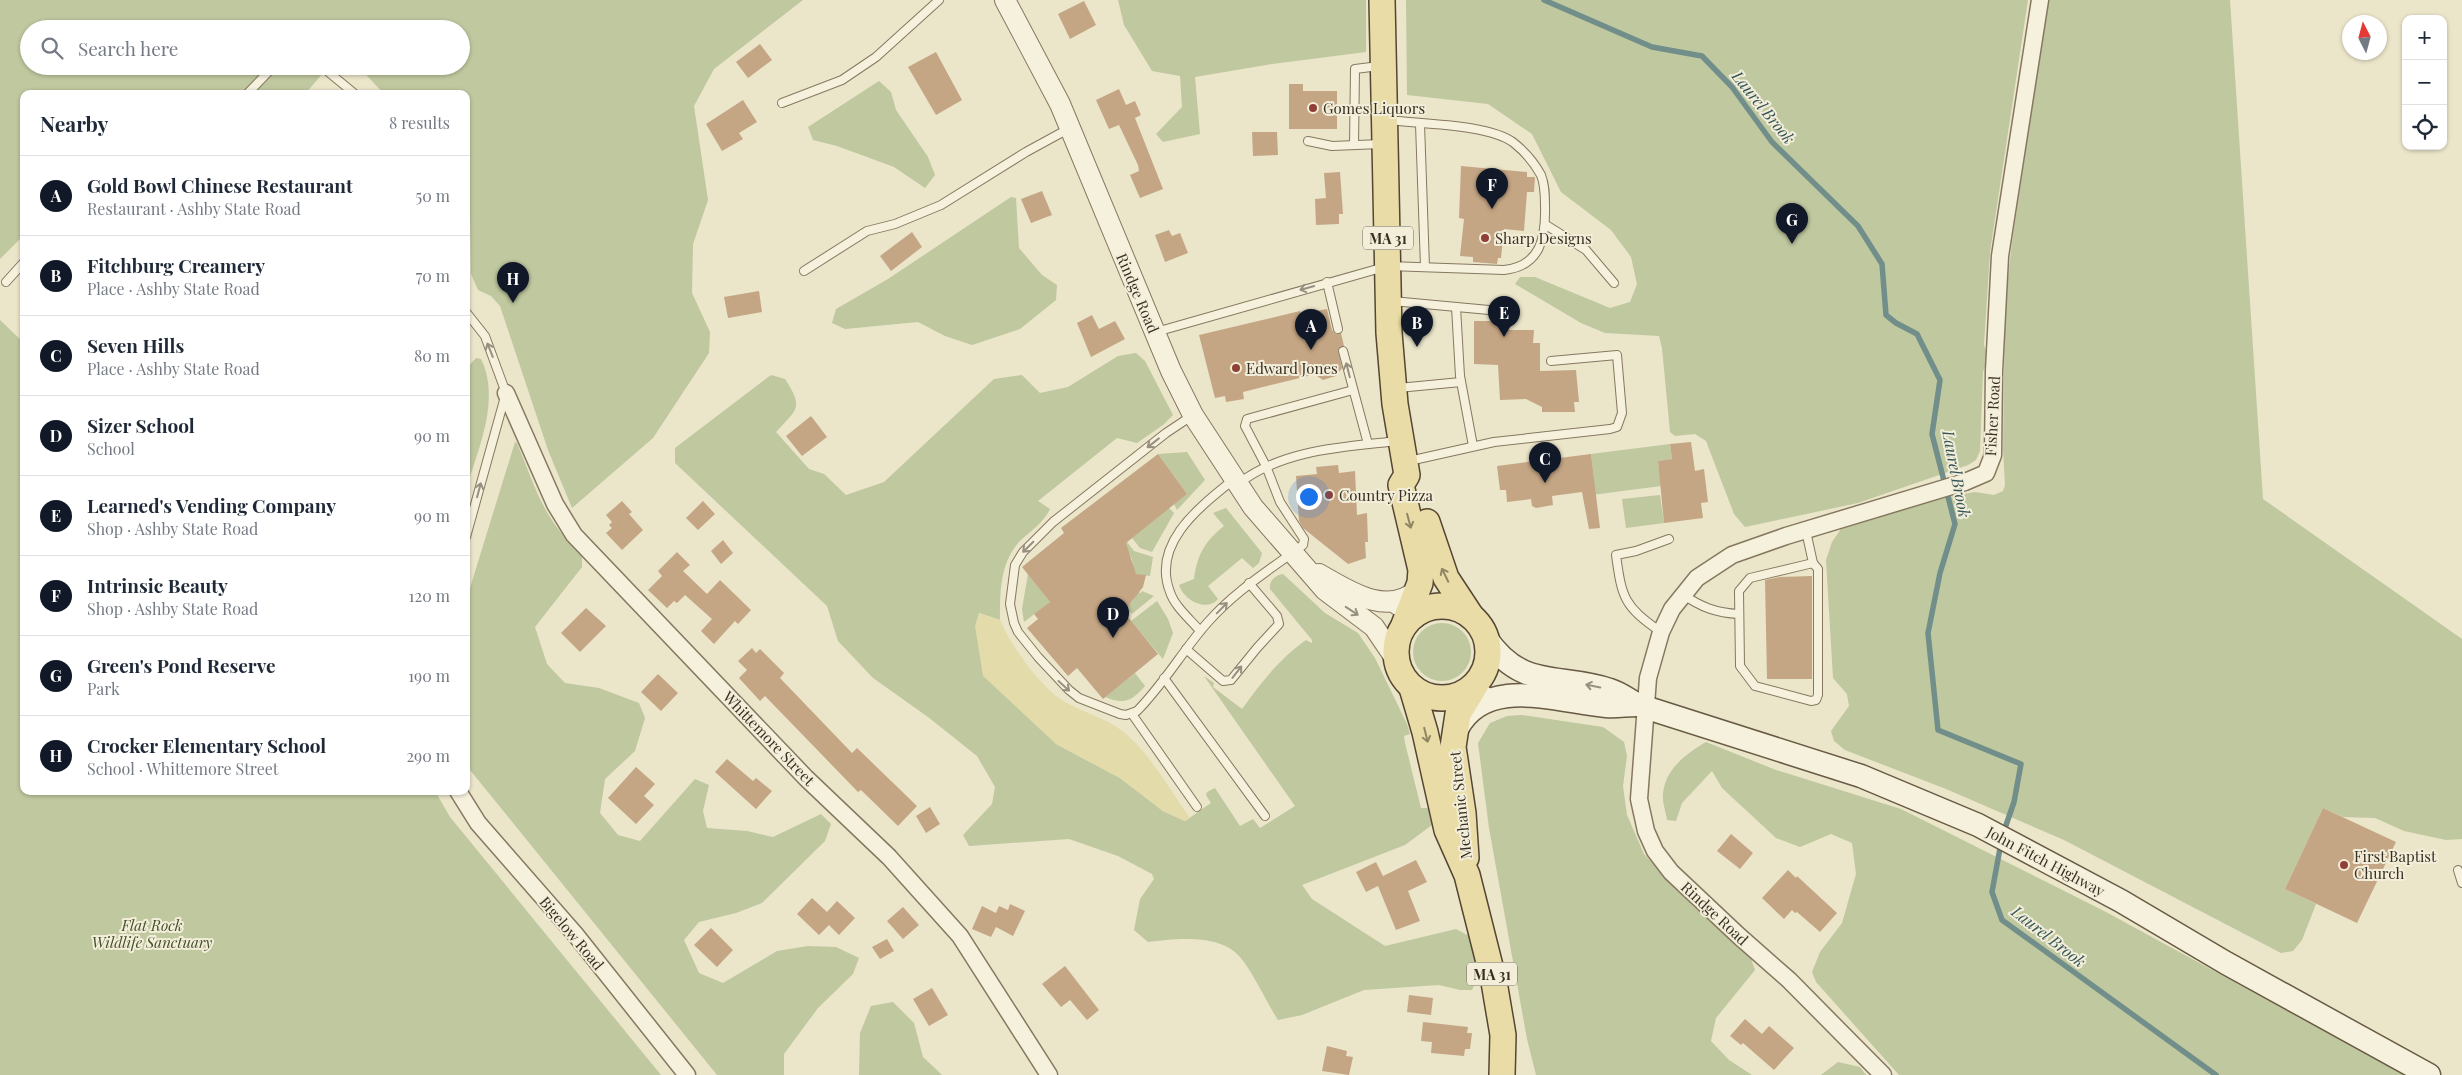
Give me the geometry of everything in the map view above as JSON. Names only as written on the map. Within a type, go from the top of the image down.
[{"type":"main road","name":"MA 31","points":[[1382,0],[1388,301],[1393,389],[1404,459],[1401,484],[1421,570],[1414,606],[1396,641],[1395,658],[1401,675],[1412,688]]},
{"type":"main road","points":[[1404,459],[1417,480],[1441,567],[1454,593],[1483,630],[1488,657],[1483,674],[1464,693],[1428,697],[1412,688]]},
{"type":"main road","points":[[1414,606],[1454,608],[1471,616]]},
{"type":"main road","name":"John Fitch Highway","points":[[1486,638],[1505,660],[1525,673],[1536,677],[1611,690],[1642,706],[1861,776],[1978,825],[2112,896],[2294,1002],[2429,1075]]},
{"type":"main road","name":"Mechanic Street","points":[[1412,688],[1425,732],[1447,830],[1467,875]]},
{"type":"main road","name":"John Fitch Highway","points":[[1464,693],[1545,696],[1606,706],[1642,706]]},
{"type":"main road","name":"Mechanic Street","points":[[1464,693],[1454,735],[1454,757],[1463,813],[1467,875],[1500,1010],[1503,1043],[1502,1075]]},
{"type":"main road","name":"John Fitch Highway","points":[[1454,735],[1465,717],[1480,705],[1491,700],[1520,695]]},
{"type":"street","name":"Rindge Road","points":[[1005,0],[1060,104],[1154,332],[1193,415],[1235,482],[1298,559],[1334,599],[1374,627],[1395,658]]},
{"type":"street","name":"Fisher Road","points":[[1642,706],[1661,632],[1682,594],[1697,578],[1732,555],[1965,482],[1986,473],[1993,455],[1994,371],[2000,256],[2040,0]]},
{"type":"street","name":"Whittemore Street","points":[[506,393],[555,504],[574,535],[806,778],[889,856],[966,942],[1048,1075]]},
{"type":"street","name":"Rindge Road","points":[[1298,559],[1356,594],[1380,601],[1414,606]]},
{"type":"street","name":"Rindge Road","points":[[1642,706],[1639,799],[1646,831],[1656,851],[1671,872],[1789,980],[1883,1075]]},
{"type":"street","name":"Bigelow Road","points":[[460,795],[478,823],[575,934],[687,1075]]},
{"type":"lane","points":[[782,103],[842,80],[876,57],[939,0]]},
{"type":"lane","points":[[1354,145],[1355,69],[1384,66]]},
{"type":"lane","points":[[251,90],[265,75]]},
{"type":"lane","points":[[332,75],[350,90]]},
{"type":"lane","points":[[1420,124],[1425,268]]},
{"type":"lane","points":[[1154,332],[1388,266],[1513,269],[1529,262],[1540,247],[1546,225],[1544,186],[1540,175],[1534,164],[1514,143],[1491,132],[1420,124],[1385,132],[1354,145],[1323,145],[1308,141]]},
{"type":"lane","points":[[804,271],[867,231],[895,224],[941,205],[1026,152],[1070,128]]},
{"type":"lane","points":[[1546,225],[1586,250],[1614,283]]},
{"type":"lane","points":[[6,282],[20,266]]},
{"type":"lane","points":[[1327,282],[1338,329]]},
{"type":"lane","points":[[1388,301],[1489,310]]},
{"type":"lane","points":[[1456,307],[1461,382],[1473,446]]},
{"type":"lane","points":[[470,316],[476,321],[485,336],[506,393],[470,523]]},
{"type":"lane","points":[[1343,351],[1368,444]]},
{"type":"lane","points":[[1200,631],[1178,606],[1170,593],[1166,572],[1168,557],[1174,540],[1192,514],[1235,482],[1266,466],[1292,456],[1368,444],[1404,459],[1473,446],[1617,427],[1622,413],[1617,355],[1551,361]]},
{"type":"lane","points":[[1393,389],[1461,382]]},
{"type":"lane","points":[[1193,415],[1166,433],[1053,522],[1023,552],[1013,573],[1010,604],[1018,632],[1059,682],[1080,698],[1120,714],[1132,714],[1142,706],[1200,631],[1227,602],[1249,583],[1298,559],[1304,538],[1284,509],[1266,466],[1245,426],[1247,419],[1354,390]]},
{"type":"lane","points":[[1806,531],[1813,563],[1818,569],[1818,695],[1816,700],[1806,700],[1755,686],[1739,663],[1739,591],[1750,578],[1813,563]]},
{"type":"lane","points":[[1661,632],[1637,614],[1626,601],[1620,585],[1616,555],[1636,551],[1669,539]]},
{"type":"lane","points":[[1186,649],[1223,680],[1231,680],[1256,648],[1279,624],[1276,616],[1249,583]]},
{"type":"lane","points":[[1682,594],[1707,609],[1720,614],[1739,614]]},
{"type":"lane","points":[[1164,678],[1265,816]]},
{"type":"lane","points":[[1132,714],[1197,807]]},
{"type":"lane","points":[[2458,870],[2462,883]]},
{"type":"green space","points":[[0,0],[803,0],[714,69],[694,106],[708,200],[693,244],[692,293],[710,332],[709,353],[653,438],[572,508],[548,450],[500,306],[491,296],[478,290],[471,274],[470,90],[380,90],[366,75],[470,75],[470,20],[20,20],[20,75],[321,75],[308,90],[20,90],[20,239],[0,259]]},
{"type":"green space","points":[[1118,0],[1366,0],[1366,52],[1272,64],[1195,77],[1200,134],[1163,142],[1156,134],[1182,107],[1180,76],[1152,71],[1124,25]]},
{"type":"green space","points":[[1406,0],[2028,0],[1990,252],[1984,345],[1988,357],[1983,372],[1980,451],[1976,460],[1968,465],[1858,503],[1745,527],[1734,514],[1706,441],[1695,434],[1675,436],[1670,432],[1662,348],[1659,336],[1605,333],[1581,323],[1515,284],[1520,277],[1535,277],[1610,308],[1630,302],[1637,284],[1631,257],[1611,230],[1561,192],[1532,134],[1488,104],[1407,95]]},
{"type":"green space","points":[[2048,0],[2230,0],[2263,499],[2462,639],[2462,839],[2446,840],[2404,831],[2375,818],[2343,817],[2323,808],[2285,889],[2316,904],[2302,940],[2293,951],[2281,953],[2064,840],[1946,789],[1845,750],[1834,741],[1831,731],[1849,706],[1847,694],[1833,678],[1826,560],[1832,542],[1841,529],[1937,499],[1975,492],[1994,495],[2003,491],[2005,485],[2003,449],[2005,301]]},
{"type":"green space","points":[[879,81],[891,92],[896,110],[928,157],[935,175],[925,188],[894,167],[837,146],[813,140],[808,127]]},
{"type":"green space","points":[[1011,197],[1016,198],[1019,248],[1042,275],[1057,285],[1056,300],[1020,329],[972,345],[945,336],[918,322],[845,329],[832,323],[836,309],[888,279]]},
{"type":"green space","name":"Flat Rock Wildlife Sanctuary","points":[[0,320],[20,339],[20,795],[437,795],[450,817],[661,1075],[0,1075]]},
{"type":"green space","points":[[1136,353],[1145,361],[1173,415],[1163,425],[1137,443],[1117,438],[1038,501],[1050,509],[1041,522],[1014,548],[1009,557],[1001,587],[1000,620],[979,613],[1056,744],[1120,778],[1163,811],[1185,821],[1211,803],[1206,795],[1207,792],[1215,788],[1240,826],[1253,819],[1260,828],[1295,806],[1204,676],[1214,683],[1213,687],[1242,709],[1264,680],[1287,655],[1306,640],[1312,643],[1312,640],[1270,589],[1270,583],[1273,579],[1283,574],[1325,613],[1358,633],[1375,658],[1407,724],[1410,734],[1404,736],[1405,743],[1421,808],[1433,808],[1436,822],[1405,845],[1302,885],[1312,899],[1385,946],[1456,929],[1471,937],[1477,979],[1472,990],[1460,990],[1439,985],[1364,990],[1302,1015],[1278,1020],[1250,971],[1240,957],[1231,949],[1221,944],[1197,939],[1148,942],[1134,930],[1140,899],[1154,879],[1152,874],[1118,856],[1069,839],[969,846],[963,835],[992,804],[995,787],[977,756],[928,717],[873,678],[838,641],[827,606],[675,463],[675,448],[771,375],[785,379],[795,396],[796,402],[796,408],[793,413],[776,432],[809,469],[824,474],[846,495],[884,482],[994,379],[1022,375],[1040,393],[1068,387],[1118,356]]},
{"type":"green space","points":[[476,358],[481,359],[487,374],[489,391],[486,424],[470,476],[470,365]]},
{"type":"green space","points":[[515,442],[549,516],[558,529],[582,553],[582,567],[535,627],[547,664],[565,683],[599,688],[639,703],[645,718],[635,751],[605,779],[600,813],[618,835],[640,841],[695,779],[709,785],[703,811],[707,828],[747,831],[773,837],[821,814],[831,824],[825,841],[762,903],[736,913],[699,922],[684,940],[699,973],[723,983],[777,951],[808,946],[836,947],[859,958],[853,974],[818,1008],[784,1054],[784,1075],[717,1075],[470,770],[470,588]]},
{"type":"green space","points":[[1670,444],[1672,459],[1658,461],[1661,486],[1592,495],[1590,479],[1594,479],[1591,454]]},
{"type":"green space","points":[[1187,452],[1205,480],[1177,510],[1174,504],[1187,494],[1158,454]]},
{"type":"green space","points":[[1660,495],[1664,523],[1626,528],[1622,499]]},
{"type":"green space","points":[[1169,508],[1174,513],[1152,552],[1140,548],[1132,538]]},
{"type":"green space","points":[[1226,508],[1262,553],[1259,563],[1253,568],[1242,558],[1208,586],[1218,599],[1207,605],[1201,604],[1185,595],[1179,585],[1194,579],[1197,563],[1203,549],[1224,526],[1213,513]]},
{"type":"green space","points":[[1127,542],[1134,551],[1153,557],[1150,576],[1134,574],[1132,559],[1124,544]]},
{"type":"green space","points":[[1028,574],[1050,602],[1024,622],[1022,609]]},
{"type":"green space","points":[[1142,591],[1154,596],[1132,614],[1130,612],[1126,615],[1123,611],[1133,601],[1138,592],[1141,593]]},
{"type":"green space","points":[[1157,601],[1168,619],[1173,633],[1163,659],[1131,621]]},
{"type":"green space","points":[[1442,623],[1458,628],[1466,636],[1471,652],[1466,668],[1458,676],[1442,681],[1426,676],[1418,668],[1413,652],[1418,636],[1426,628]]},
{"type":"green space","points":[[1135,673],[1145,686],[1136,695],[1123,701],[1105,697]]},
{"type":"green space","points":[[1522,715],[1603,727],[1624,742],[1627,756],[1623,786],[1627,815],[1644,854],[1694,907],[1750,956],[1755,970],[1716,1018],[1711,1041],[1729,1060],[1752,1075],[1536,1075],[1527,1039],[1489,828],[1478,743],[1490,723],[1507,716]]},
{"type":"green space","points":[[1706,742],[1776,770],[1901,809],[2106,912],[2405,1075],[1899,1075],[1816,982],[1812,972],[1820,952],[1842,923],[1856,874],[1852,843],[1831,834],[1800,847],[1776,838],[1722,788],[1712,771],[1682,803],[1676,821],[1667,820],[1663,797],[1668,777],[1684,757]]},
{"type":"green space","points":[[893,1002],[914,1023],[923,1057],[942,1075],[859,1075],[860,1033],[871,1006]]},
{"type":"green space","points":[[1838,1062],[1860,1067],[1866,1075],[1821,1075]]},
{"type":"sand","points":[[979,613],[1000,620],[1010,640],[1026,662],[1043,683],[1060,699],[1118,727],[1125,733],[1152,762],[1190,818],[1185,821],[1163,811],[1120,778],[1056,744],[983,676],[975,626]]},
{"type":"building","points":[[1084,1],[1096,25],[1070,39],[1058,14]]},
{"type":"building","points":[[760,44],[772,60],[748,78],[736,62]]},
{"type":"building","points":[[936,52],[962,100],[936,115],[908,67]]},
{"type":"building","name":"Gomes Liquors","points":[[1289,84],[1303,84],[1303,91],[1337,91],[1337,129],[1289,129]]},
{"type":"building","points":[[1119,89],[1126,105],[1135,101],[1141,115],[1135,118],[1163,189],[1140,198],[1130,175],[1139,171],[1138,165],[1119,125],[1109,129],[1096,100]]},
{"type":"building","points":[[743,100],[757,122],[739,133],[743,139],[722,151],[706,124]]},
{"type":"building","points":[[1252,132],[1277,132],[1278,155],[1253,156]]},
{"type":"building","points":[[1461,166],[1527,172],[1527,177],[1535,177],[1534,192],[1527,192],[1524,231],[1504,229],[1501,258],[1498,258],[1497,264],[1473,262],[1473,257],[1460,256],[1464,219],[1459,218]]},
{"type":"building","points":[[1340,172],[1343,214],[1339,214],[1339,224],[1316,225],[1315,199],[1326,198],[1324,173]]},
{"type":"building","points":[[1042,191],[1052,215],[1031,223],[1021,199]]},
{"type":"building","points":[[1169,230],[1172,236],[1180,233],[1188,253],[1165,262],[1155,235]]},
{"type":"building","points":[[912,232],[922,247],[891,271],[880,256]]},
{"type":"building","points":[[759,291],[762,312],[728,318],[724,297]]},
{"type":"building","points":[[1327,309],[1332,330],[1336,334],[1341,333],[1344,346],[1338,350],[1342,368],[1336,376],[1323,380],[1314,374],[1243,392],[1244,399],[1226,402],[1225,396],[1215,398],[1199,335],[1300,311],[1301,314]]},
{"type":"building","points":[[1092,315],[1099,329],[1115,321],[1125,339],[1091,357],[1077,323]]},
{"type":"building","points":[[1474,321],[1507,321],[1507,330],[1534,330],[1533,343],[1540,343],[1540,371],[1576,370],[1579,402],[1574,402],[1575,412],[1542,412],[1542,407],[1526,399],[1500,400],[1498,365],[1474,364]]},
{"type":"building","points":[[811,416],[827,437],[802,456],[786,436]]},
{"type":"building","points":[[1691,442],[1695,471],[1704,469],[1708,502],[1701,503],[1703,518],[1664,523],[1658,461],[1672,459],[1670,444]]},
{"type":"building","points":[[1158,454],[1187,494],[1126,543],[1136,574],[1146,575],[1143,587],[1124,612],[1158,654],[1103,699],[1077,668],[1068,676],[1027,628],[1038,619],[1034,614],[1050,602],[1022,567],[1064,533],[1061,528]]},
{"type":"building","points":[[1591,454],[1600,528],[1589,529],[1582,492],[1552,496],[1553,505],[1536,508],[1532,506],[1531,499],[1507,502],[1506,490],[1500,490],[1497,466]]},
{"type":"building","points":[[1338,465],[1339,473],[1355,471],[1357,515],[1367,513],[1368,542],[1365,542],[1366,558],[1348,564],[1303,528],[1299,521],[1296,476],[1317,474],[1316,467]]},
{"type":"building","points":[[622,501],[632,512],[629,514],[643,530],[622,550],[606,533],[612,528],[609,525],[612,522],[606,515]]},
{"type":"building","points":[[703,501],[715,514],[698,530],[686,518]]},
{"type":"building","points":[[723,540],[733,553],[721,564],[711,551]]},
{"type":"building","points":[[677,552],[690,565],[683,571],[707,594],[720,580],[751,610],[738,624],[735,621],[714,644],[701,631],[712,619],[685,595],[677,603],[674,601],[667,608],[648,590],[662,576],[658,571]]},
{"type":"building","points":[[1812,576],[1812,679],[1767,679],[1765,580],[1780,577]]},
{"type":"building","points":[[586,608],[606,626],[580,652],[561,633]]},
{"type":"building","points":[[752,648],[756,653],[760,649],[784,673],[780,678],[852,753],[857,748],[917,806],[898,826],[861,790],[858,792],[765,696],[760,701],[739,678],[747,670],[738,661]]},
{"type":"building","points":[[658,674],[678,693],[661,711],[641,692]]},
{"type":"building","points":[[727,759],[753,781],[756,778],[772,791],[756,809],[715,772]]},
{"type":"building","points":[[636,767],[655,784],[644,796],[654,805],[636,824],[608,798]]},
{"type":"building","points":[[930,807],[940,824],[926,833],[916,816]]},
{"type":"building","name":"First Baptist Church","points":[[2323,808],[2396,842],[2357,923],[2285,889]]},
{"type":"building","points":[[1731,834],[1753,853],[1740,869],[1717,851]]},
{"type":"building","points":[[1416,860],[1427,882],[1408,891],[1420,921],[1396,930],[1378,886],[1366,892],[1356,872],[1376,862],[1383,876]]},
{"type":"building","points":[[1788,870],[1837,913],[1820,932],[1797,912],[1795,913],[1792,910],[1784,919],[1762,898]]},
{"type":"building","points":[[812,898],[827,912],[837,901],[855,918],[839,935],[829,925],[819,935],[797,914]]},
{"type":"building","points":[[1010,904],[1025,911],[1013,936],[996,927],[991,937],[972,929],[982,906],[996,913],[999,906],[1008,910]]},
{"type":"building","points":[[903,907],[919,925],[903,939],[887,921]]},
{"type":"building","points":[[711,928],[733,950],[717,967],[694,945]]},
{"type":"building","points":[[887,939],[894,951],[880,959],[872,947]]},
{"type":"building","points":[[1065,966],[1099,1010],[1087,1020],[1070,1000],[1061,1007],[1042,984]]},
{"type":"building","points":[[932,988],[948,1015],[929,1026],[913,999]]},
{"type":"building","points":[[1409,995],[1433,998],[1431,1015],[1407,1012]]},
{"type":"building","points":[[1745,1019],[1762,1034],[1769,1026],[1794,1048],[1774,1070],[1743,1043],[1741,1045],[1730,1036]]},
{"type":"building","points":[[1423,1022],[1468,1027],[1467,1033],[1472,1033],[1470,1049],[1465,1049],[1464,1056],[1431,1053],[1432,1042],[1421,1041]]},
{"type":"building","points":[[1327,1046],[1347,1051],[1346,1056],[1353,1057],[1349,1075],[1322,1071]]},
{"type":"waterway","name":"Laurel Brook","points":[[1544,0],[1652,47],[1702,56],[1732,87],[1772,142],[1858,226],[1882,264],[1886,315],[1896,323],[1917,334],[1940,380],[1932,434],[1955,524],[1940,573],[1928,633],[1938,730],[2021,764],[2014,802],[2003,834]]},
{"type":"waterway","name":"Laurel Brook","points":[[2001,843],[1992,892],[2002,920],[2216,1075]]},
{"type":"place","name":"Gomes Liquors","points":[[1313,108]]},
{"type":"place","name":"Intrinsic Beauty","points":[[1492,209]]},
{"type":"place","name":"Sharp Designs","points":[[1485,238]]},
{"type":"place","name":"Green's Pond Reserve","points":[[1792,244]]},
{"type":"place","name":"Crocker Elementary School","points":[[513,303]]},
{"type":"place","name":"Learned's Vending Company","points":[[1504,337]]},
{"type":"place","name":"Fitchburg Creamery","points":[[1417,347]]},
{"type":"place","name":"Gold Bowl Chinese Restaurant","points":[[1311,350]]},
{"type":"place","name":"Edward Jones","points":[[1236,368]]},
{"type":"place","name":"Seven Hills","points":[[1545,483]]},
{"type":"place","name":"Country Pizza","points":[[1329,495]]},
{"type":"place","name":"Sizer School","points":[[1113,638]]},
{"type":"place","name":"First Baptist Church","points":[[2344,865]]}]
